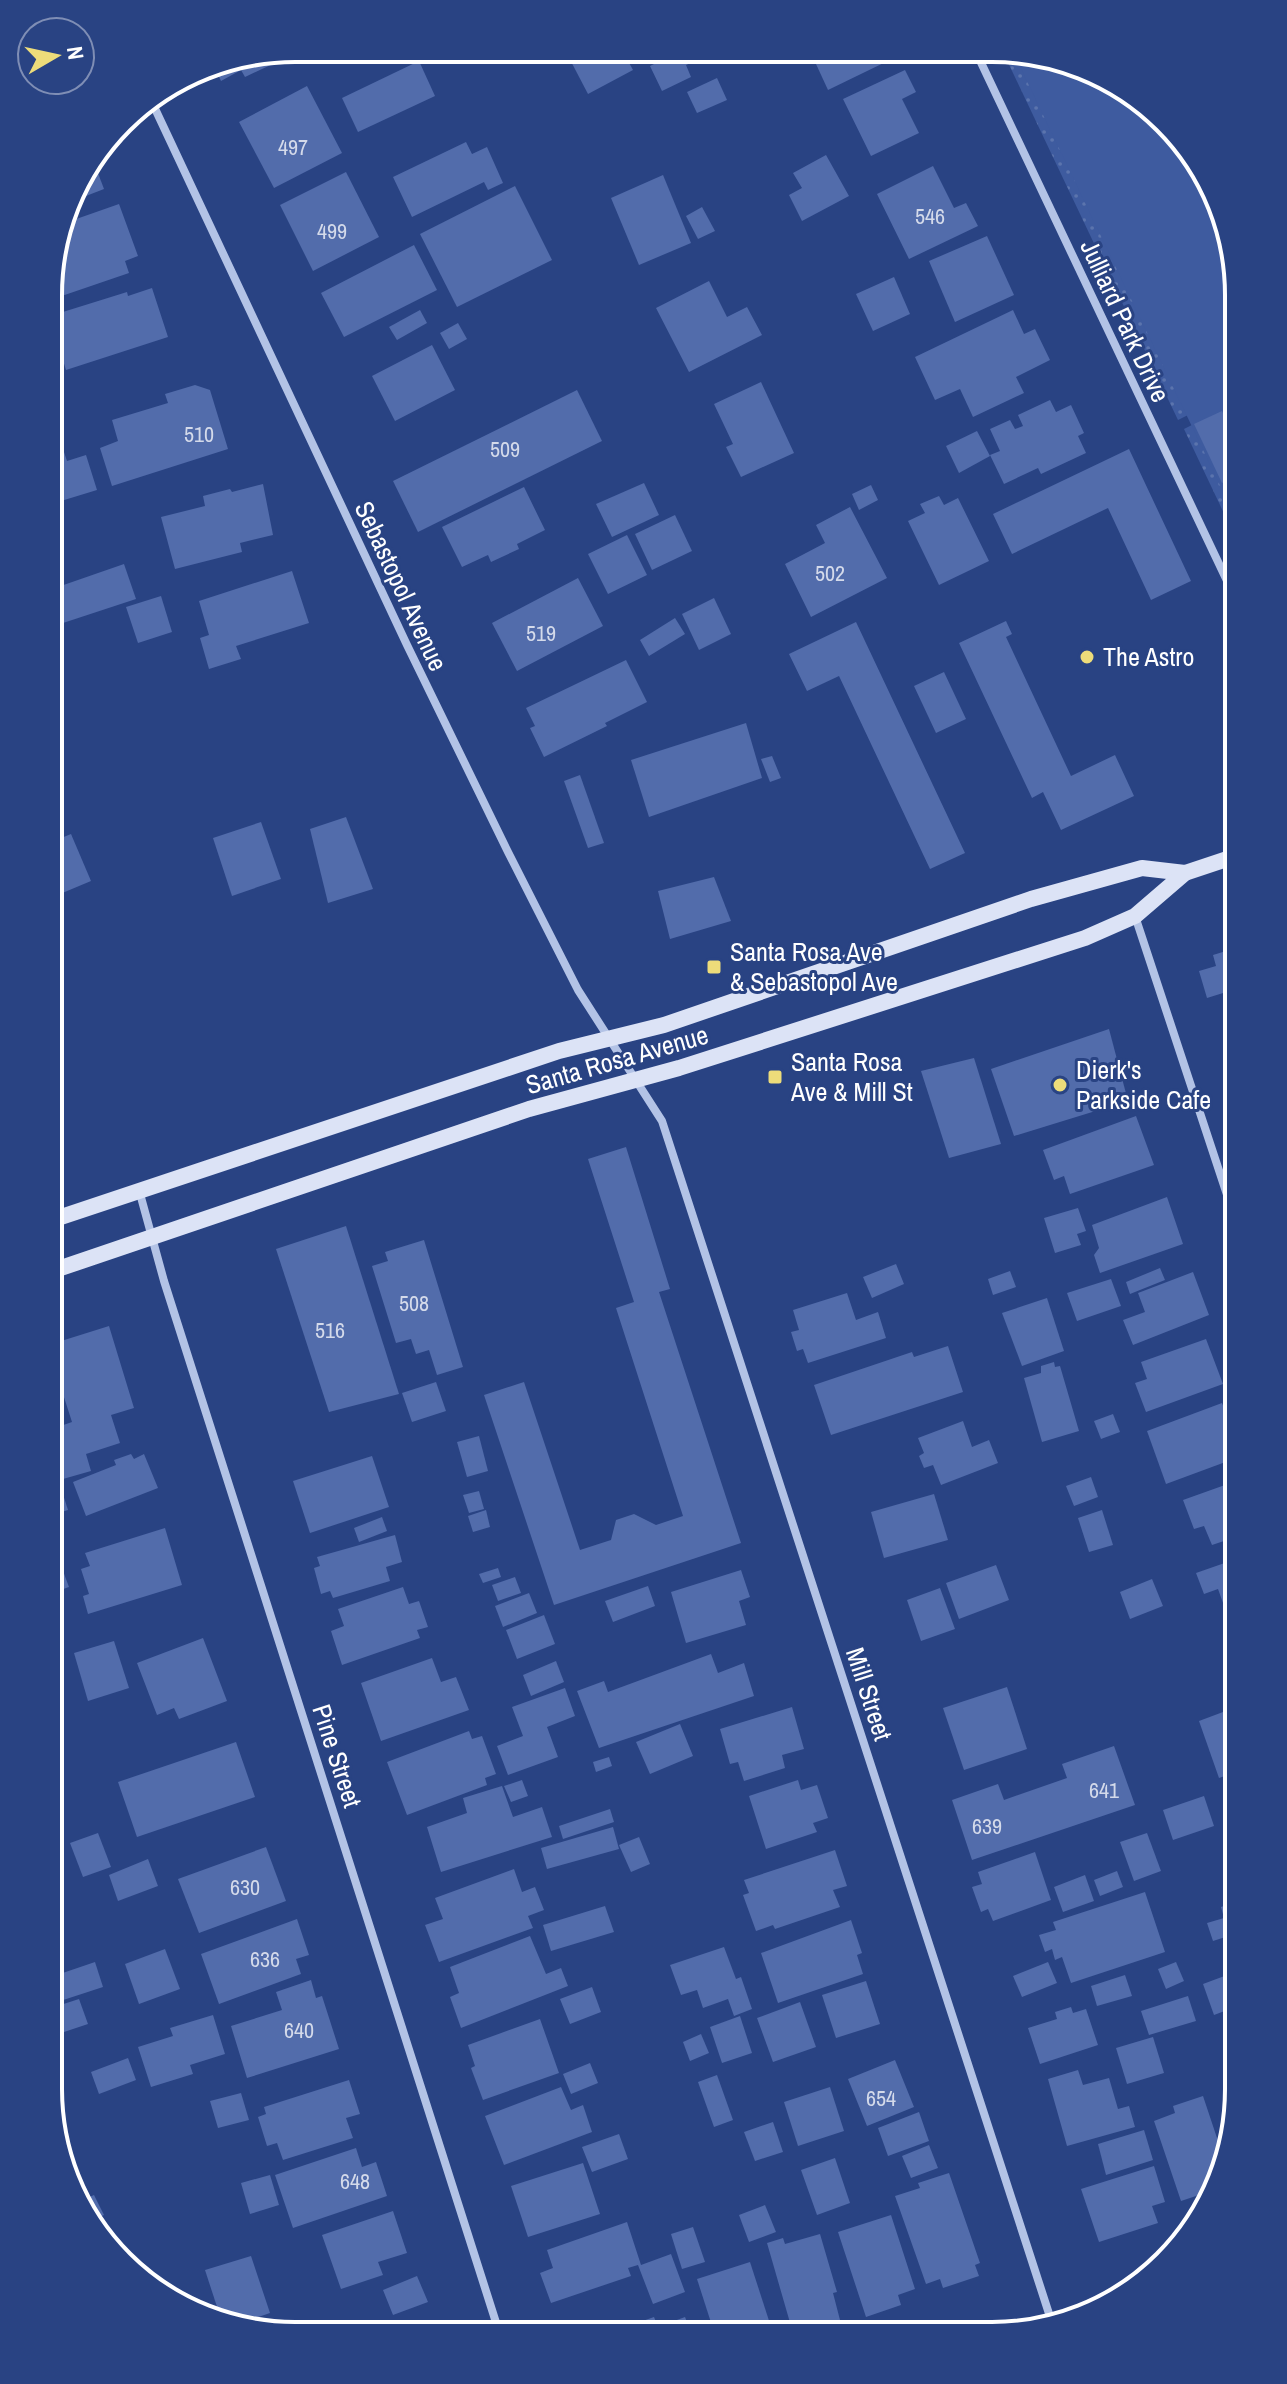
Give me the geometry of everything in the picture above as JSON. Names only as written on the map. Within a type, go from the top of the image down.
[{"type":"main road","name":"Santa Rosa Avenue","points":[[62,1267],[529,1109],[637,1080],[1085,938],[1135,916],[1185,873],[1225,860]]},
{"type":"main road","name":"Santa Rosa Avenue","points":[[62,1216],[545,1055],[664,1025],[1031,899],[1142,868],[1185,873]]},
{"type":"street","name":"Julliard Park Drive","points":[[981,62],[1225,577]]},
{"type":"street","name":"Sebastopol Avenue","points":[[155,109],[407,645],[508,852],[578,990],[637,1080]]},
{"type":"street","points":[[1135,916],[1225,1189]]},
{"type":"street","name":"Mill Street","points":[[637,1080],[662,1121],[1049,2315]]},
{"type":"street","name":"Pine Street","points":[[138,1189],[496,2322]]},
{"type":"shaded area","points":[[1008,62],[1048,69],[1216,401],[1178,420]]},
{"type":"shaded area","points":[[1018,63],[1067,74],[1122,101],[1167,141],[1186,165],[1201,192],[1221,249],[1225,279],[1225,496]]},
{"type":"shaded area","points":[[1194,424],[1225,459],[1225,515],[1184,429]]},
{"type":"building","points":[[417,62],[435,96],[358,132],[342,98]]},
{"type":"building","points":[[571,62],[629,62],[633,70],[588,94]]},
{"type":"building","points":[[658,62],[693,62],[686,65],[691,77],[662,91],[650,66]]},
{"type":"building","points":[[815,62],[886,62],[828,90]]},
{"type":"building","points":[[274,63],[245,77],[241,70],[221,81],[220,74]]},
{"type":"building","points":[[905,70],[916,92],[902,99],[919,133],[871,156],[843,99]]},
{"type":"building","points":[[717,78],[727,100],[697,113],[687,92]]},
{"type":"building","points":[[307,86],[342,153],[274,188],[239,122]]},
{"type":"building","points":[[466,142],[472,154],[487,147],[503,183],[488,190],[484,182],[412,217],[393,177]]},
{"type":"building","points":[[826,155],[849,196],[802,221],[789,195],[802,188],[793,173]]},
{"type":"building","points":[[933,166],[954,208],[966,203],[978,226],[909,259],[877,194]]},
{"type":"building","points":[[97,172],[104,189],[84,197]]},
{"type":"building","points":[[346,172],[379,237],[313,271],[280,205]]},
{"type":"building","points":[[663,175],[691,243],[639,265],[611,198]]},
{"type":"building","points":[[515,186],[552,260],[457,307],[420,234]]},
{"type":"building","points":[[119,204],[138,256],[125,261],[129,273],[62,296],[64,264],[74,220]]},
{"type":"building","points":[[702,207],[715,231],[698,239],[686,216]]},
{"type":"building","points":[[987,236],[1014,295],[955,322],[929,261]]},
{"type":"building","points":[[414,245],[437,290],[344,337],[321,293]]},
{"type":"building","points":[[894,277],[910,314],[873,331],[856,294]]},
{"type":"building","points":[[709,281],[727,317],[747,307],[762,335],[689,372],[656,308]]},
{"type":"building","points":[[152,288],[168,337],[66,370],[62,357],[62,312],[127,292],[128,296]]},
{"type":"building","points":[[420,310],[427,323],[397,340],[389,327]]},
{"type":"building","points":[[1013,310],[1024,334],[1035,329],[1050,360],[1016,377],[1024,393],[973,417],[960,389],[935,400],[915,357]]},
{"type":"building","points":[[458,323],[467,339],[449,349],[440,333]]},
{"type":"building","points":[[432,345],[455,390],[395,421],[372,376]]},
{"type":"building","points":[[761,382],[794,453],[741,477],[726,447],[733,444],[714,404]]},
{"type":"building","points":[[195,385],[210,390],[228,449],[112,486],[100,448],[118,441],[112,420],[168,403],[165,394]]},
{"type":"building","points":[[577,390],[602,441],[418,532],[393,481]]},
{"type":"building","points":[[1050,400],[1056,412],[1071,405],[1084,433],[1078,436],[1086,453],[1041,474],[1038,468],[1004,484],[990,455],[1000,451],[990,429],[1010,420],[1015,429],[1023,426],[1018,415]]},
{"type":"building","points":[[1222,411],[1225,417],[1225,482],[1222,483],[1194,424]]},
{"type":"building","points":[[977,431],[990,456],[959,473],[946,446]]},
{"type":"building","points":[[62,446],[67,461],[86,455],[97,490],[62,501]]},
{"type":"building","points":[[1129,449],[1191,581],[1151,600],[1108,508],[1012,554],[993,514]]},
{"type":"building","points":[[644,483],[659,515],[612,537],[596,504]]},
{"type":"building","points":[[263,484],[273,535],[240,543],[242,552],[175,569],[161,517],[205,506],[203,496]]},
{"type":"building","points":[[871,485],[878,500],[859,510],[852,494]]},
{"type":"building","points":[[524,487],[545,530],[517,544],[519,549],[491,562],[488,555],[462,567],[442,527]]},
{"type":"building","points":[[939,496],[944,505],[958,498],[989,561],[939,585],[908,521],[925,513],[920,504]]},
{"type":"building","points":[[850,507],[887,578],[811,617],[785,564],[825,543],[816,525]]},
{"type":"building","points":[[675,515],[692,551],[652,570],[635,534]]},
{"type":"building","points":[[627,535],[647,575],[608,594],[588,554]]},
{"type":"building","points":[[124,564],[136,599],[63,623],[62,586]]},
{"type":"building","points":[[292,571],[309,623],[236,646],[241,659],[209,669],[200,638],[209,635],[199,601]]},
{"type":"building","points":[[578,578],[603,626],[517,671],[492,623]]},
{"type":"building","points":[[161,596],[172,632],[138,643],[126,607]]},
{"type":"building","points":[[714,598],[731,634],[699,650],[682,614]]},
{"type":"building","points":[[675,618],[685,634],[649,656],[640,640]]},
{"type":"building","points":[[1006,621],[1012,634],[1006,637],[1071,776],[1115,755],[1134,796],[1061,830],[1043,792],[1032,798],[959,643]]},
{"type":"building","points":[[856,622],[965,853],[930,869],[839,676],[807,691],[789,654]]},
{"type":"building","points":[[626,660],[647,702],[544,757],[530,728],[535,726],[526,708]]},
{"type":"building","points":[[944,672],[966,719],[936,733],[914,686]]},
{"type":"building","points":[[746,723],[762,778],[649,817],[631,760]]},
{"type":"building","points":[[772,756],[781,778],[770,782],[761,759]]},
{"type":"building","points":[[580,775],[604,843],[588,848],[564,781]]},
{"type":"building","points":[[346,817],[373,889],[328,903],[310,829]]},
{"type":"building","points":[[261,822],[281,879],[232,896],[213,838]]},
{"type":"building","points":[[71,834],[91,881],[62,893],[62,838]]},
{"type":"building","points":[[714,877],[731,921],[670,939],[658,891]]},
{"type":"building","points":[[1225,951],[1225,992],[1207,998],[1199,971],[1216,966],[1213,955]]},
{"type":"building","name":"Dierk's Parkside Cafe","points":[[1109,1029],[1128,1101],[1014,1136],[991,1069]]},
{"type":"building","points":[[974,1058],[1001,1144],[949,1158],[921,1071]]},
{"type":"building","points":[[1136,1116],[1154,1165],[1070,1194],[1064,1176],[1054,1180],[1043,1150]]},
{"type":"building","points":[[626,1147],[670,1289],[659,1292],[741,1543],[554,1605],[484,1395],[524,1382],[580,1550],[611,1540],[616,1520],[634,1514],[656,1525],[683,1516],[616,1308],[634,1302],[588,1159]]},
{"type":"building","points":[[1167,1197],[1183,1244],[1100,1273],[1094,1255],[1099,1248],[1092,1225]]},
{"type":"building","points":[[1078,1208],[1086,1231],[1077,1234],[1081,1245],[1055,1253],[1044,1218]]},
{"type":"building","points":[[346,1226],[399,1394],[329,1412],[276,1249]]},
{"type":"building","points":[[424,1240],[463,1367],[437,1375],[429,1350],[416,1354],[411,1339],[396,1343],[372,1266],[388,1261],[385,1252]]},
{"type":"building","points":[[896,1264],[904,1284],[872,1298],[863,1277]]},
{"type":"building","points":[[1160,1268],[1165,1280],[1130,1294],[1126,1282]]},
{"type":"building","points":[[1010,1271],[1016,1287],[993,1295],[988,1279]]},
{"type":"building","points":[[1193,1272],[1209,1315],[1133,1345],[1123,1320],[1145,1312],[1138,1293]]},
{"type":"building","points":[[1111,1279],[1121,1306],[1077,1321],[1067,1293]]},
{"type":"building","points":[[847,1293],[856,1320],[878,1312],[886,1338],[808,1363],[803,1349],[797,1351],[791,1332],[799,1330],[793,1310]]},
{"type":"building","points":[[1047,1298],[1064,1351],[1022,1366],[1002,1313]]},
{"type":"building","points":[[109,1326],[134,1408],[111,1415],[120,1443],[86,1454],[91,1471],[63,1479],[62,1425],[72,1422],[62,1391],[62,1341]]},
{"type":"building","points":[[1206,1339],[1223,1384],[1146,1412],[1135,1383],[1147,1379],[1141,1362]]},
{"type":"building","points":[[948,1346],[963,1392],[831,1435],[814,1385],[912,1352],[914,1357]]},
{"type":"building","points":[[1054,1362],[1055,1367],[1060,1366],[1079,1431],[1042,1442],[1024,1378],[1041,1373],[1041,1366]]},
{"type":"building","points":[[436,1382],[446,1411],[412,1422],[402,1393]]},
{"type":"building","points":[[1222,1403],[1225,1411],[1225,1462],[1166,1484],[1147,1431]]},
{"type":"building","points":[[1113,1414],[1120,1432],[1101,1439],[1094,1421]]},
{"type":"building","points":[[963,1421],[972,1447],[989,1440],[998,1463],[941,1485],[933,1465],[924,1468],[919,1456],[924,1453],[918,1438]]},
{"type":"building","points":[[479,1436],[488,1471],[467,1477],[457,1442]]},
{"type":"building","points":[[131,1454],[134,1459],[144,1454],[158,1488],[86,1516],[73,1482],[116,1465],[114,1460]]},
{"type":"building","points":[[372,1456],[389,1507],[310,1533],[293,1481]]},
{"type":"building","points":[[1091,1477],[1098,1497],[1074,1506],[1066,1486]]},
{"type":"building","points":[[1225,1485],[1225,1541],[1212,1545],[1204,1526],[1194,1529],[1183,1500]]},
{"type":"building","points":[[62,1491],[68,1510],[62,1512]]},
{"type":"building","points":[[479,1491],[484,1509],[469,1513],[463,1495]]},
{"type":"building","points":[[934,1494],[948,1540],[884,1558],[871,1512]]},
{"type":"building","points":[[486,1510],[490,1527],[473,1532],[468,1516]]},
{"type":"building","points":[[1102,1510],[1113,1545],[1089,1552],[1078,1518]]},
{"type":"building","points":[[382,1517],[387,1531],[359,1542],[354,1528]]},
{"type":"building","points":[[165,1528],[182,1585],[88,1614],[83,1596],[89,1594],[81,1569],[90,1566],[85,1553]]},
{"type":"building","points":[[395,1535],[402,1562],[386,1567],[390,1581],[333,1598],[330,1591],[321,1594],[314,1568],[320,1566],[317,1557]]},
{"type":"building","points":[[1225,1563],[1225,1608],[1218,1589],[1204,1594],[1196,1573]]},
{"type":"building","points":[[996,1565],[1009,1600],[959,1619],[946,1583]]},
{"type":"building","points":[[62,1568],[69,1587],[62,1589]]},
{"type":"building","points":[[498,1568],[501,1577],[483,1583],[479,1574]]},
{"type":"building","points":[[741,1570],[750,1597],[739,1601],[746,1625],[686,1643],[671,1592]]},
{"type":"building","points":[[515,1577],[521,1593],[498,1601],[492,1585]]},
{"type":"building","points":[[1152,1579],[1163,1606],[1130,1619],[1120,1592]]},
{"type":"building","points":[[648,1586],[655,1606],[613,1622],[605,1601]]},
{"type":"building","points":[[403,1587],[409,1604],[419,1601],[428,1627],[417,1630],[420,1638],[342,1665],[331,1631],[344,1626],[338,1609]]},
{"type":"building","points":[[940,1588],[955,1629],[921,1641],[907,1600]]},
{"type":"building","points":[[529,1593],[537,1613],[503,1627],[495,1606]]},
{"type":"building","points":[[544,1615],[555,1644],[517,1659],[506,1630]]},
{"type":"building","points":[[203,1638],[227,1701],[179,1719],[174,1708],[157,1715],[137,1663]]},
{"type":"building","points":[[114,1641],[129,1688],[88,1701],[74,1653]]},
{"type":"building","points":[[711,1654],[718,1673],[744,1663],[754,1696],[599,1748],[577,1691],[604,1681],[608,1692]]},
{"type":"building","points":[[432,1658],[441,1682],[456,1677],[469,1710],[381,1741],[361,1683]]},
{"type":"building","points":[[556,1661],[564,1682],[531,1696],[523,1675]]},
{"type":"building","points":[[1007,1687],[1027,1749],[964,1770],[943,1708]]},
{"type":"building","points":[[565,1688],[575,1716],[547,1727],[558,1757],[508,1775],[497,1746],[523,1736],[512,1707]]},
{"type":"building","points":[[792,1707],[804,1749],[782,1755],[785,1768],[744,1781],[738,1762],[730,1764],[720,1729]]},
{"type":"building","points":[[1225,1711],[1225,1776],[1219,1778],[1199,1721]]},
{"type":"building","points":[[680,1724],[693,1756],[650,1774],[636,1742]]},
{"type":"building","points":[[469,1731],[472,1739],[482,1736],[496,1774],[485,1778],[487,1785],[407,1815],[387,1762]]},
{"type":"building","points":[[236,1742],[255,1797],[137,1837],[118,1782]]},
{"type":"building","points":[[1114,1746],[1135,1805],[972,1860],[952,1800],[998,1784],[1004,1800],[1067,1778],[1062,1764]]},
{"type":"building","points":[[609,1757],[612,1766],[596,1772],[593,1762]]},
{"type":"building","points":[[522,1780],[528,1796],[511,1802],[504,1786]]},
{"type":"building","points":[[798,1780],[801,1790],[817,1785],[828,1818],[813,1823],[817,1832],[766,1849],[749,1796]]},
{"type":"building","points":[[502,1786],[513,1817],[542,1807],[552,1837],[441,1872],[427,1827],[467,1813],[463,1798]]},
{"type":"building","points":[[1204,1796],[1214,1826],[1173,1840],[1163,1810]]},
{"type":"building","points":[[610,1809],[614,1822],[563,1839],[559,1826]]},
{"type":"building","points":[[613,1827],[619,1849],[547,1869],[541,1848]]},
{"type":"building","points":[[98,1833],[111,1867],[83,1877],[70,1843]]},
{"type":"building","points":[[1147,1833],[1161,1871],[1134,1881],[1120,1842]]},
{"type":"building","points":[[639,1837],[650,1864],[631,1872],[619,1845]]},
{"type":"building","points":[[266,1847],[286,1901],[199,1933],[178,1879]]},
{"type":"building","points":[[835,1850],[847,1886],[833,1890],[840,1907],[775,1929],[773,1925],[756,1931],[743,1895],[749,1893],[744,1880]]},
{"type":"building","points":[[1035,1852],[1051,1900],[993,1921],[988,1909],[981,1912],[972,1887],[982,1884],[978,1872]]},
{"type":"building","points":[[148,1859],[158,1886],[118,1901],[109,1875]]},
{"type":"building","points":[[514,1869],[522,1892],[535,1887],[544,1910],[528,1916],[533,1928],[439,1962],[425,1925],[443,1919],[435,1898]]},
{"type":"building","points":[[1117,1871],[1123,1887],[1100,1896],[1094,1880]]},
{"type":"building","points":[[1085,1875],[1094,1901],[1063,1912],[1054,1887]]},
{"type":"building","points":[[1145,1892],[1165,1952],[1071,1983],[1062,1957],[1055,1960],[1052,1949],[1045,1952],[1039,1935],[1056,1930],[1053,1922]]},
{"type":"building","points":[[605,1906],[614,1932],[551,1951],[543,1925]]},
{"type":"building","points":[[1225,1906],[1225,1937],[1213,1941],[1207,1923],[1224,1918],[1221,1907]]},
{"type":"building","points":[[297,1919],[309,1955],[296,1959],[301,1974],[219,2004],[201,1954]]},
{"type":"building","points":[[851,1920],[862,1953],[857,1955],[863,1974],[778,2003],[761,1953]]},
{"type":"building","points":[[530,1936],[546,1974],[561,1968],[568,1986],[461,2028],[450,1997],[459,1993],[450,1967]]},
{"type":"building","points":[[724,1947],[736,1979],[741,1977],[752,2009],[734,2016],[728,1999],[703,2008],[697,1990],[681,1995],[670,1965]]},
{"type":"building","points":[[165,1949],[180,1989],[139,2004],[125,1964]]},
{"type":"building","points":[[95,1962],[103,1987],[62,2000],[62,1973]]},
{"type":"building","points":[[1048,1962],[1057,1983],[1022,1997],[1013,1976]]},
{"type":"building","points":[[1176,1962],[1184,1981],[1166,1989],[1158,1969]]},
{"type":"building","points":[[1125,1975],[1132,1996],[1097,2006],[1091,1986]]},
{"type":"building","points":[[1225,1976],[1225,2011],[1214,2015],[1203,1984]]},
{"type":"building","points":[[311,1980],[316,1998],[322,1996],[339,2049],[247,2078],[231,2026],[282,2010],[276,1992]]},
{"type":"building","points":[[866,1981],[880,2024],[836,2038],[822,1995]]},
{"type":"building","points":[[592,1987],[601,2012],[570,2024],[560,1999]]},
{"type":"building","points":[[1188,1996],[1196,2021],[1149,2035],[1141,2011]]},
{"type":"building","points":[[79,1999],[88,2024],[62,2033],[62,2004]]},
{"type":"building","points":[[800,2002],[816,2047],[773,2062],[757,2018]]},
{"type":"building","points":[[1071,2007],[1073,2013],[1086,2009],[1098,2045],[1040,2064],[1028,2028],[1057,2019],[1055,2012]]},
{"type":"building","points":[[213,2015],[225,2054],[190,2065],[193,2074],[151,2087],[138,2047],[173,2036],[170,2028]]},
{"type":"building","points":[[740,2016],[752,2053],[722,2063],[710,2027]]},
{"type":"building","points":[[540,2019],[559,2073],[483,2100],[471,2068],[475,2066],[468,2045]]},
{"type":"building","points":[[701,2034],[709,2053],[690,2061],[683,2042]]},
{"type":"building","points":[[1153,2037],[1164,2073],[1127,2084],[1116,2048]]},
{"type":"building","points":[[128,2058],[136,2080],[99,2094],[91,2072]]},
{"type":"building","points":[[895,2060],[914,2107],[867,2126],[848,2079]]},
{"type":"building","points":[[590,2063],[598,2083],[571,2094],[563,2074]]},
{"type":"building","points":[[1078,2070],[1083,2085],[1109,2078],[1118,2109],[1129,2106],[1135,2127],[1067,2146],[1048,2079]]},
{"type":"building","points":[[717,2075],[733,2120],[714,2127],[698,2082]]},
{"type":"building","points":[[349,2080],[360,2114],[346,2118],[353,2138],[283,2160],[277,2143],[267,2146],[258,2117],[266,2114],[264,2107]]},
{"type":"building","points":[[561,2087],[571,2110],[583,2105],[592,2132],[504,2165],[485,2116]]},
{"type":"building","points":[[830,2087],[844,2131],[798,2146],[784,2102]]},
{"type":"building","points":[[241,2093],[249,2120],[218,2128],[210,2101]]},
{"type":"building","points":[[1203,2096],[1219,2143],[1199,2195],[1181,2201],[1154,2121],[1175,2113],[1173,2106]]},
{"type":"building","points":[[919,2112],[929,2141],[888,2156],[878,2128]]},
{"type":"building","points":[[773,2122],[783,2152],[755,2161],[744,2132]]},
{"type":"building","points":[[1144,2130],[1153,2160],[1106,2175],[1098,2144]]},
{"type":"building","points":[[619,2134],[628,2159],[592,2172],[582,2147]]},
{"type":"building","points":[[929,2145],[938,2168],[911,2178],[902,2156]]},
{"type":"building","points":[[356,2148],[362,2167],[376,2162],[387,2196],[293,2228],[275,2175]]},
{"type":"building","points":[[835,2158],[850,2203],[817,2215],[801,2170]]},
{"type":"building","points":[[583,2163],[600,2214],[528,2237],[511,2186]]},
{"type":"building","points":[[1154,2166],[1165,2202],[1152,2206],[1158,2223],[1099,2242],[1081,2189]]},
{"type":"building","points":[[949,2173],[980,2263],[975,2265],[979,2276],[943,2288],[940,2279],[926,2284],[895,2196],[920,2188],[918,2183]]},
{"type":"building","points":[[270,2175],[279,2205],[250,2214],[241,2183]]},
{"type":"building","points":[[94,2195],[104,2215],[100,2217],[89,2197]]},
{"type":"building","points":[[765,2205],[776,2232],[749,2242],[739,2215]]},
{"type":"building","points":[[393,2211],[407,2253],[378,2262],[383,2275],[341,2289],[322,2235]]},
{"type":"building","points":[[891,2215],[915,2289],[898,2295],[901,2305],[866,2317],[838,2232]]},
{"type":"building","points":[[627,2222],[641,2265],[671,2254],[685,2292],[653,2304],[638,2265],[628,2268],[631,2276],[551,2303],[540,2273],[553,2268],[547,2250]]},
{"type":"building","points":[[693,2227],[705,2262],[682,2269],[671,2234]]},
{"type":"building","points":[[820,2234],[837,2292],[833,2293],[840,2320],[790,2322],[767,2243],[783,2238],[785,2244]]},
{"type":"building","points":[[251,2256],[270,2313],[255,2318],[217,2308],[205,2270]]},
{"type":"building","points":[[750,2262],[769,2322],[711,2322],[697,2279]]},
{"type":"building","points":[[417,2276],[428,2302],[393,2315],[383,2290]]},
{"type":"building","points":[[654,2317],[656,2322],[640,2322]]},
{"type":"place","name":"The Astro","points":[[1087,657]]},
{"type":"place","name":"Santa Rosa Ave & Sebastopol Ave","points":[[714,967]]},
{"type":"place","name":"Santa Rosa Ave & Mill St","points":[[775,1077]]},
{"type":"place","name":"Dierk's Parkside Cafe","points":[[1060,1085]]}]
